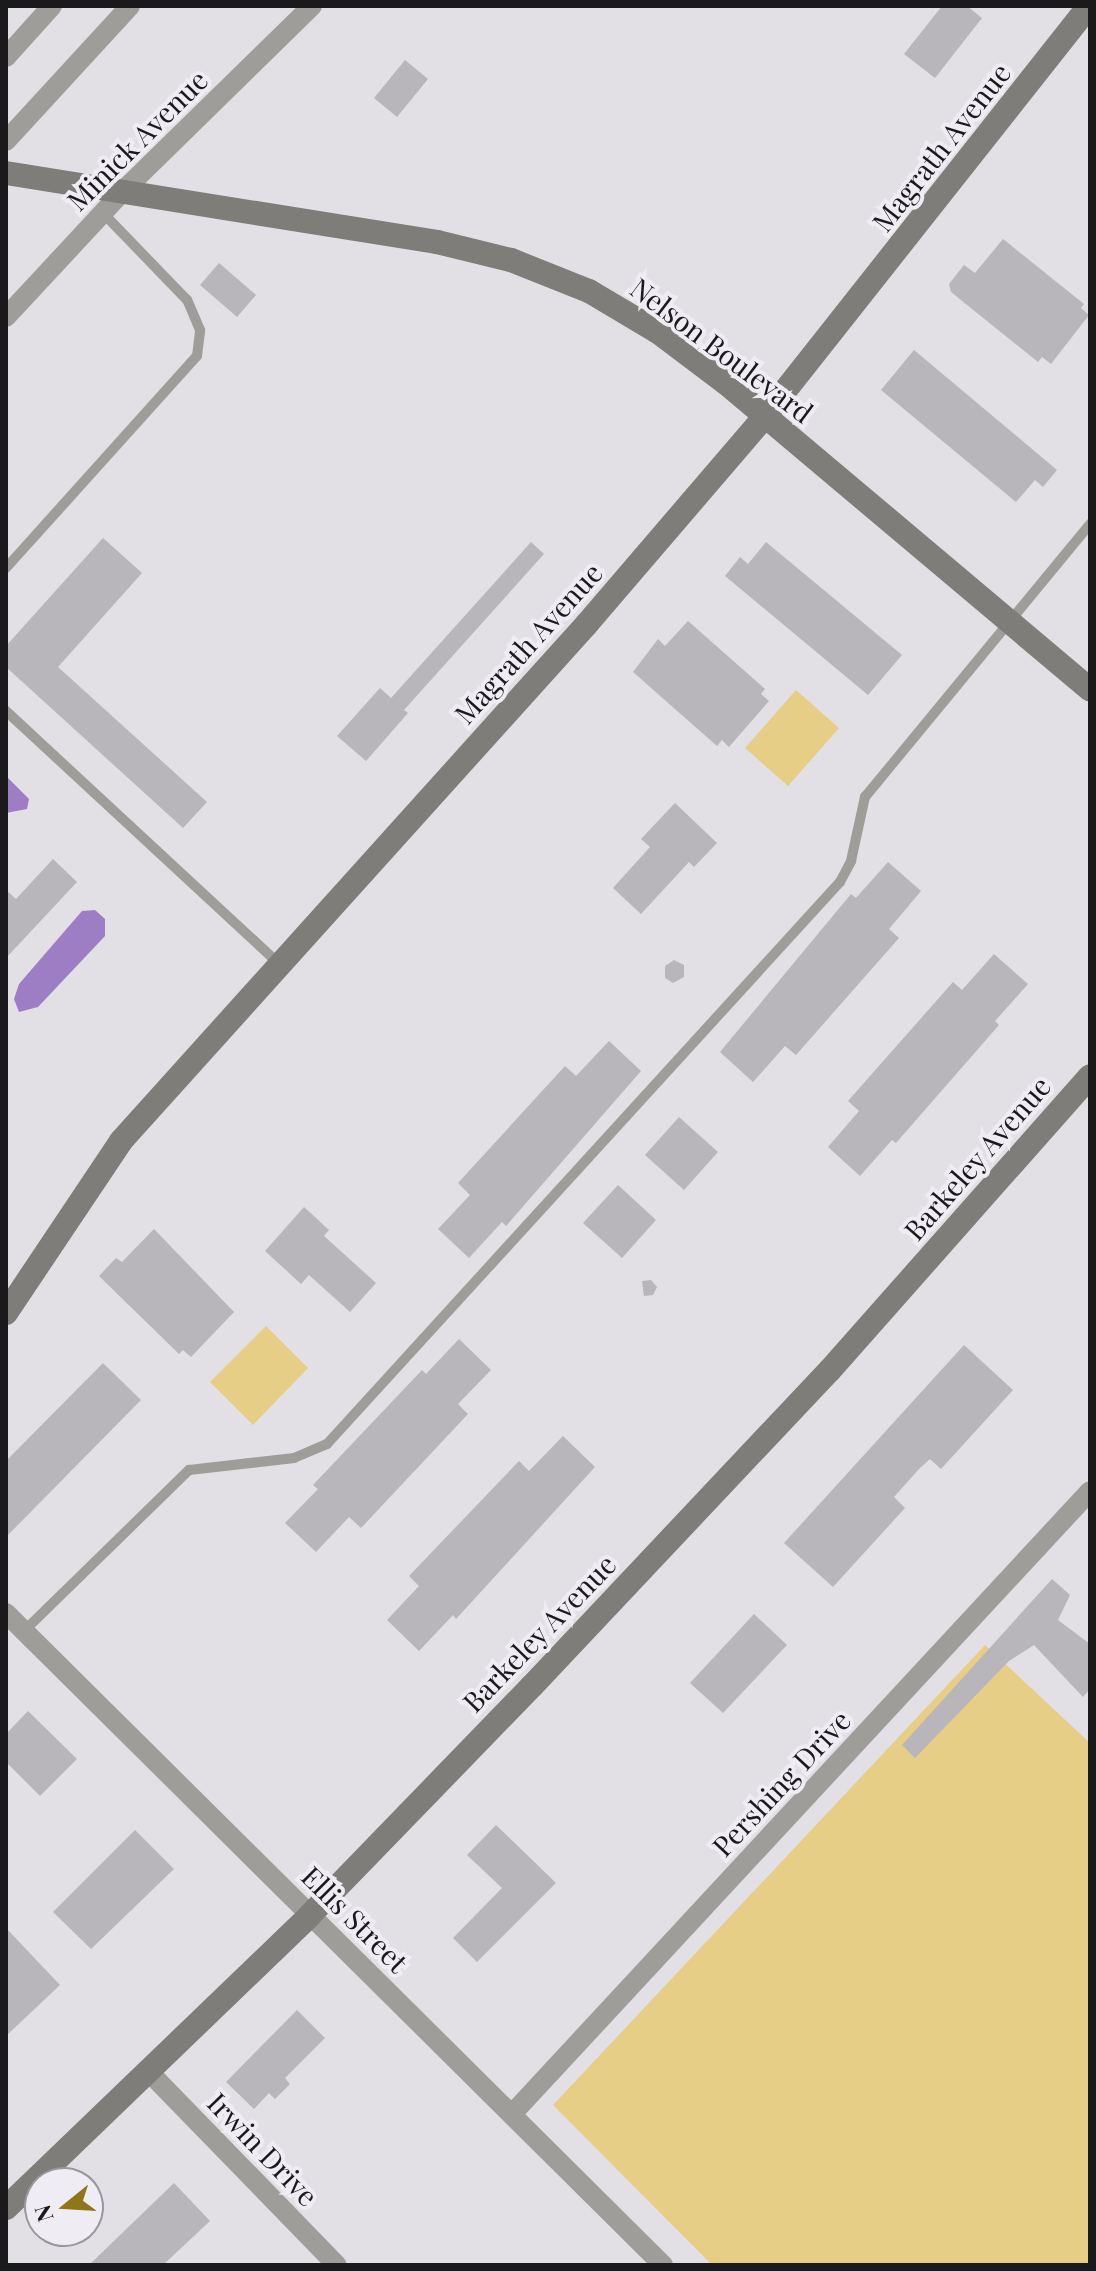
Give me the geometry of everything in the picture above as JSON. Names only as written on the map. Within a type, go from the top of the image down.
[{"type":"main road","name":"Magrath Avenue","points":[[6,1313],[121,1141],[281,965],[765,416],[1089,6]]},
{"type":"main road","name":"Nelson Boulevard","points":[[6,173],[437,242],[532,268],[630,314],[765,416],[1090,689]]},
{"type":"main road","name":"Barkeley Avenue","points":[[6,2208],[150,2073],[310,1915],[830,1370],[1090,1076]]},
{"type":"street","points":[[6,57],[16,34],[52,6]]},
{"type":"street","points":[[6,141],[130,6]]},
{"type":"street","name":"Minick Avenue","points":[[6,317],[122,192],[312,6]]},
{"type":"street","name":"Pershing Drive","points":[[513,2113],[1090,1491]]},
{"type":"street","name":"Ellis Street","points":[[6,1613],[663,2265]]},
{"type":"street","name":"Irwin Drive","points":[[150,2073],[337,2265]]},
{"type":"lane","points":[[6,568],[197,356],[200,330],[187,300],[103,213]]},
{"type":"lane","points":[[24,1631],[189,1470],[294,1458],[327,1444],[840,882],[851,861],[865,797],[1090,524]]},
{"type":"lane","points":[[6,711],[281,965]]},
{"type":"shaded area","points":[[796,690],[839,728],[788,786],[745,748]]},
{"type":"shaded area","points":[[6,776],[29,799],[27,809],[6,813]]},
{"type":"shaded area","points":[[95,910],[105,919],[105,936],[38,1007],[19,1012],[14,999],[19,984],[82,911]]},
{"type":"shaded area","points":[[266,1326],[308,1368],[253,1425],[210,1382]]},
{"type":"shaded area","points":[[985,1645],[1090,1743],[1090,2265],[712,2265],[553,2105]]},
{"type":"building","points":[[942,6],[967,6],[982,18],[935,78],[904,54]]},
{"type":"building","points":[[405,60],[428,79],[397,117],[374,98]]},
{"type":"building","points":[[1003,239],[1084,304],[1081,308],[1089,315],[1051,364],[1042,357],[1038,362],[951,292],[949,284],[964,265],[975,273]]},
{"type":"building","points":[[219,263],[256,295],[237,317],[200,285]]},
{"type":"building","points":[[914,350],[1057,470],[1043,487],[1035,480],[1016,502],[881,390]]},
{"type":"building","points":[[103,538],[142,573],[58,667],[207,802],[183,828],[6,667],[6,646]]},
{"type":"building","points":[[531,542],[544,554],[404,710],[408,713],[366,761],[337,736],[380,688],[391,698]]},
{"type":"building","points":[[766,542],[902,655],[868,695],[725,576],[740,557],[748,564]]},
{"type":"building","points":[[688,621],[765,689],[761,694],[769,701],[729,747],[722,740],[717,746],[633,672],[658,639],[665,646]]},
{"type":"building","points":[[675,803],[717,843],[694,867],[689,862],[641,914],[613,888],[650,847],[641,839]]},
{"type":"building","points":[[53,859],[77,882],[6,958],[6,890],[16,899]]},
{"type":"building","points":[[888,862],[921,891],[889,929],[899,938],[796,1055],[785,1046],[753,1082],[720,1052],[851,894],[856,898]]},
{"type":"building","points":[[994,954],[1028,984],[995,1021],[999,1025],[896,1143],[892,1140],[860,1176],[828,1147],[859,1111],[848,1101],[953,982],[962,990]]},
{"type":"building","points":[[674,960],[684,965],[684,977],[673,983],[665,978],[665,966]]},
{"type":"building","points":[[609,1041],[641,1071],[506,1226],[502,1222],[469,1258],[438,1229],[470,1195],[458,1183],[565,1066],[576,1076]]},
{"type":"building","points":[[679,1117],[718,1152],[684,1190],[645,1155]]},
{"type":"building","points":[[618,1185],[656,1220],[622,1258],[583,1223]]},
{"type":"building","points":[[304,1207],[329,1230],[324,1236],[376,1283],[350,1312],[309,1275],[301,1284],[265,1251]]},
{"type":"building","points":[[154,1229],[234,1312],[191,1357],[183,1350],[179,1354],[99,1276],[116,1258],[122,1262]]},
{"type":"building","points":[[651,1280],[657,1287],[653,1295],[644,1296],[642,1281]]},
{"type":"building","points":[[459,1339],[491,1370],[458,1404],[468,1414],[361,1528],[349,1517],[316,1552],[285,1523],[318,1489],[313,1485],[422,1370],[426,1374]]},
{"type":"building","points":[[964,1345],[1013,1390],[941,1469],[930,1459],[919,1469],[894,1497],[905,1508],[833,1587],[784,1543]]},
{"type":"building","points":[[103,1363],[141,1400],[6,1537],[6,1461]]},
{"type":"building","points":[[563,1436],[595,1467],[456,1619],[453,1615],[419,1651],[387,1620],[419,1586],[409,1576],[519,1461],[529,1471]]},
{"type":"building","points":[[1052,1579],[1070,1595],[1058,1620],[1090,1644],[1090,1689],[1083,1697],[1034,1645],[1009,1661],[915,1758],[902,1745]]},
{"type":"building","points":[[754,1614],[787,1645],[723,1713],[690,1683]]},
{"type":"building","points":[[28,1711],[77,1759],[40,1796],[6,1762],[6,1734]]},
{"type":"building","points":[[496,1825],[556,1883],[477,1962],[453,1938],[502,1888],[467,1855]]},
{"type":"building","points":[[135,1830],[174,1869],[91,1949],[53,1912]]},
{"type":"building","points":[[6,1928],[60,1985],[6,2036]]},
{"type":"building","points":[[297,2010],[325,2038],[285,2078],[290,2084],[275,2099],[269,2093],[254,2109],[226,2082]]},
{"type":"building","points":[[174,2183],[210,2221],[163,2265],[89,2265]]}]
